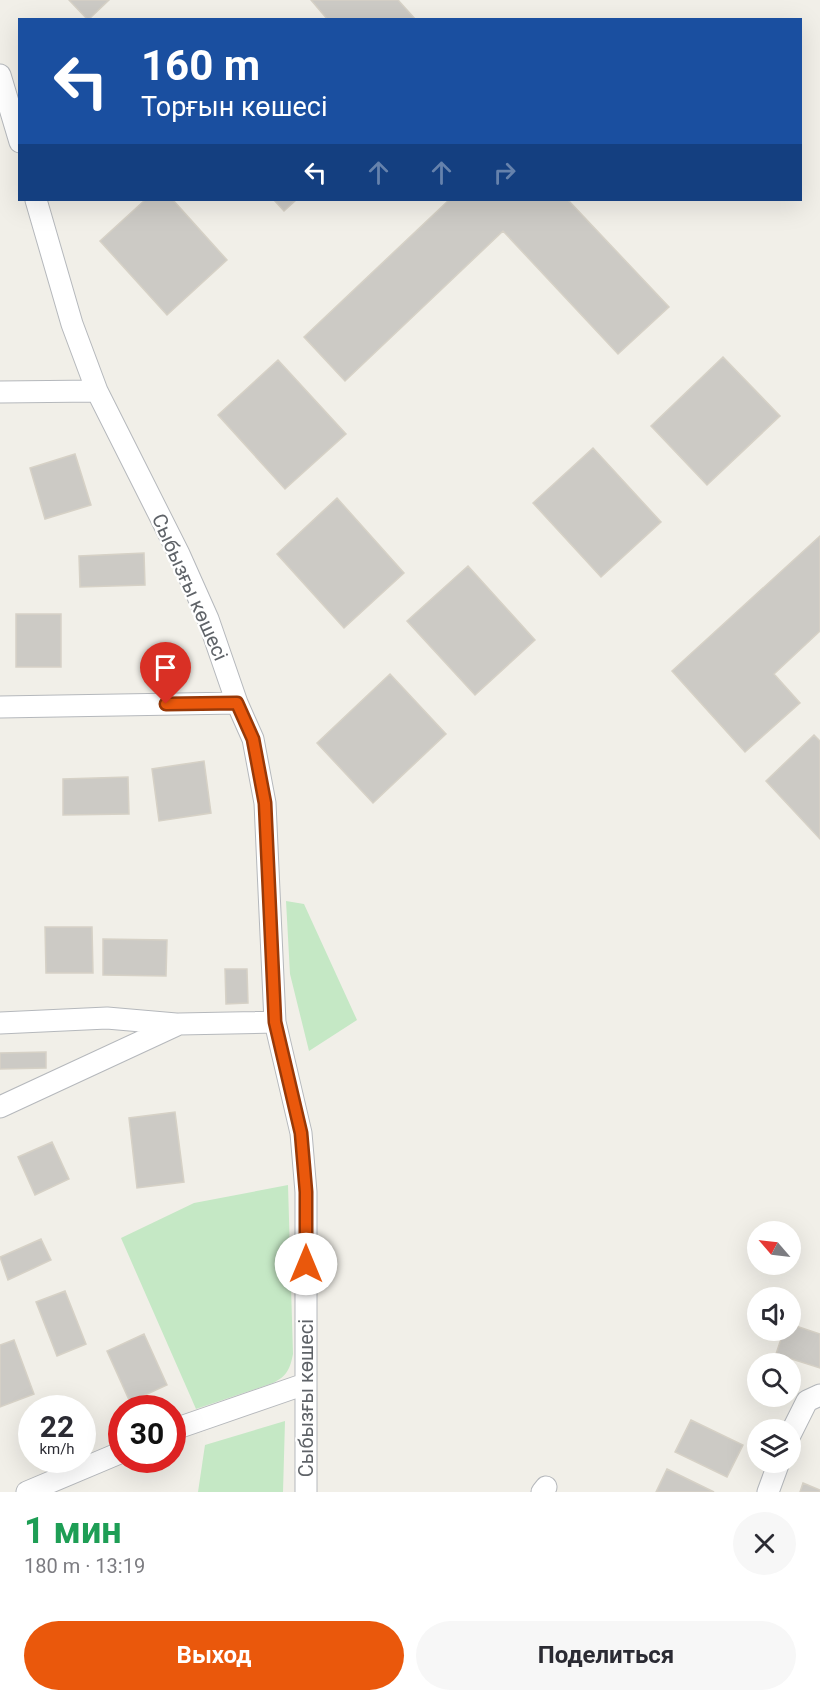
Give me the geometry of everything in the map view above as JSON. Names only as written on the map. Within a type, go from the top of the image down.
[{"type":"street","points":[[0,75],[18,135]]},
{"type":"street","name":"Сыбызғы көшесі","points":[[36,201],[72,324],[98,391],[179,554],[208,619],[237,703],[253,739],[265,803],[275,1022],[301,1133],[306,1192],[306,1492]]},
{"type":"street","points":[[0,392],[98,391]]},
{"type":"street","points":[[0,707],[237,703]]},
{"type":"street","points":[[0,1023],[107,1018],[180,1024],[275,1022]]},
{"type":"street","points":[[0,1107],[180,1024]]},
{"type":"street","points":[[186,1425],[306,1384]]},
{"type":"street","points":[[798,1419],[807,1401],[820,1395]]},
{"type":"street","points":[[27,1492],[108,1458]]},
{"type":"street","points":[[768,1492],[775,1473]]},
{"type":"green space","points":[[286,901],[304,904],[357,1020],[309,1051],[290,974]]},
{"type":"green space","points":[[288,1185],[293,1354],[289,1368],[282,1378],[273,1383],[196,1409],[121,1238],[194,1203]]},
{"type":"green space","points":[[285,1421],[283,1492],[198,1492],[205,1445]]},
{"type":"building","points":[[69,0],[109,0],[90,18],[86,18]]},
{"type":"building","points":[[311,0],[398,0],[414,18],[326,18]]},
{"type":"building","points":[[144,201],[174,201],[227,260],[167,315],[100,241]]},
{"type":"building","points":[[275,201],[295,201],[284,211]]},
{"type":"building","points":[[448,201],[569,201],[669,307],[618,354],[503,231],[345,381],[304,337]]},
{"type":"building","points":[[723,357],[780,416],[707,485],[651,426]]},
{"type":"building","points":[[278,360],[346,434],[285,489],[218,415]]},
{"type":"building","points":[[593,448],[661,522],[601,577],[533,503]]},
{"type":"building","points":[[75,454],[91,505],[45,519],[30,468]]},
{"type":"building","points":[[337,498],[404,573],[344,628],[277,554]]},
{"type":"building","points":[[820,536],[820,631],[774,674],[800,703],[745,752],[672,671]]},
{"type":"building","points":[[144,553],[145,585],[80,587],[79,556]]},
{"type":"building","points":[[468,566],[535,640],[475,695],[407,621]]},
{"type":"building","points":[[16,614],[61,614],[61,667],[16,667]]},
{"type":"building","points":[[390,674],[446,734],[373,803],[317,743]]},
{"type":"building","points":[[814,735],[820,741],[820,839],[766,781]]},
{"type":"building","points":[[204,761],[211,813],[159,821],[152,769]]},
{"type":"building","points":[[128,777],[129,814],[63,815],[63,779]]},
{"type":"building","points":[[45,927],[92,927],[93,973],[46,973]]},
{"type":"building","points":[[103,939],[167,940],[166,976],[103,975]]},
{"type":"building","points":[[225,969],[247,969],[248,1003],[226,1004]]},
{"type":"building","points":[[46,1052],[46,1068],[0,1069],[0,1053]]},
{"type":"building","points":[[175,1112],[184,1182],[137,1188],[129,1118]]},
{"type":"building","points":[[52,1142],[69,1179],[35,1195],[18,1157]]},
{"type":"building","points":[[41,1239],[51,1260],[8,1280],[0,1257]]},
{"type":"building","points":[[65,1291],[86,1344],[57,1356],[36,1302]]},
{"type":"building","points":[[801,1328],[820,1334],[820,1368],[801,1362],[801,1353],[776,1353],[780,1341],[801,1341]]},
{"type":"building","points":[[144,1334],[167,1385],[145,1395],[127,1395],[107,1351]]},
{"type":"building","points":[[14,1340],[34,1394],[18,1395],[18,1400],[0,1407],[0,1345]]},
{"type":"building","points":[[691,1420],[743,1445],[727,1477],[675,1452]]},
{"type":"building","points":[[667,1469],[714,1492],[656,1492]]},
{"type":"building","points":[[803,1483],[820,1490],[820,1492],[800,1492]]},
{"type":"route","points":[[166,704],[237,703],[253,739],[265,803],[275,1022],[301,1133],[306,1192],[306,1264]]}]
